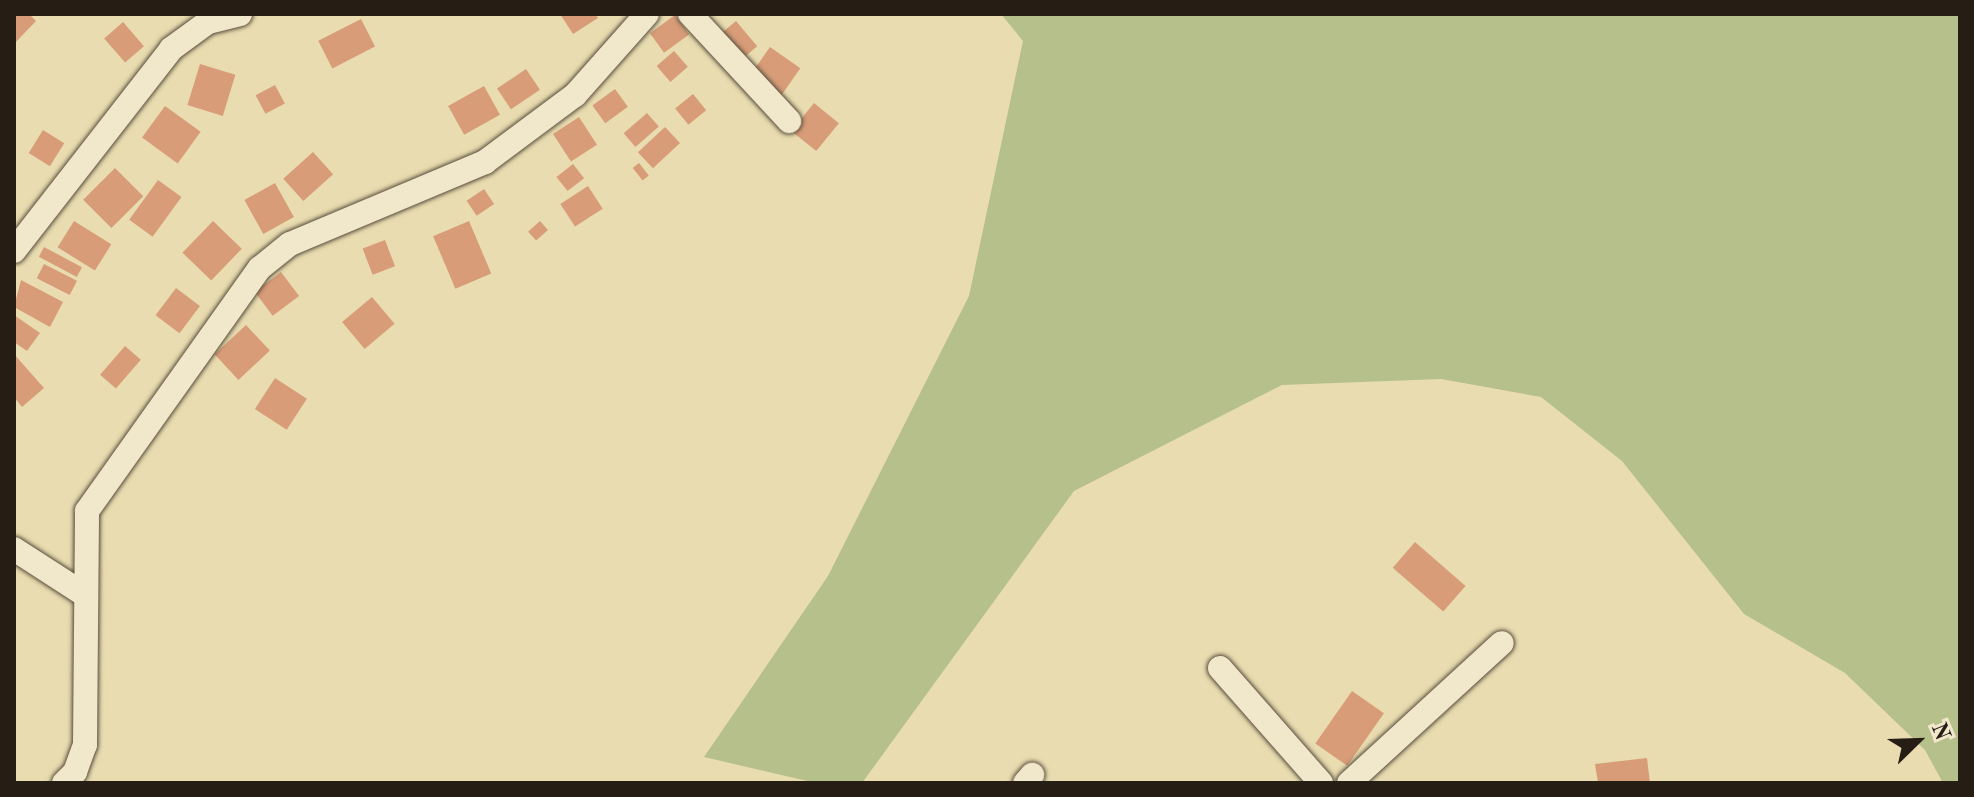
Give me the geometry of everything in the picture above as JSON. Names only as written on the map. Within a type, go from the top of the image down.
[{"type":"street","points":[[14,251],[171,49],[208,22],[240,14]]},
{"type":"street","points":[[64,783],[75,772],[85,745],[87,511],[260,268],[290,244],[485,162],[575,95],[647,14]]},
{"type":"street","points":[[690,14],[789,121]]},
{"type":"street","points":[[14,549],[85,595]]},
{"type":"street","points":[[1349,783],[1502,643]]},
{"type":"street","points":[[1220,668],[1321,783]]},
{"type":"green space","points":[[1001,14],[1960,14],[1960,783],[1943,783],[1925,750],[1845,673],[1744,614],[1622,461],[1541,397],[1441,379],[1282,385],[1074,491],[862,783],[816,783],[704,757],[828,576],[969,296],[1023,41]]},
{"type":"building","points":[[14,14],[29,14],[36,21],[14,44]]},
{"type":"building","points":[[560,14],[595,14],[598,18],[573,34]]},
{"type":"building","points":[[675,15],[689,34],[664,53],[650,33]]},
{"type":"building","points":[[361,19],[375,47],[332,68],[318,41]]},
{"type":"building","points":[[736,21],[757,46],[738,62],[717,37]]},
{"type":"building","points":[[123,22],[144,46],[125,63],[104,38]]},
{"type":"building","points":[[770,47],[800,68],[780,97],[750,76]]},
{"type":"building","points":[[674,51],[688,67],[670,82],[657,66]]},
{"type":"building","points":[[200,64],[235,75],[223,116],[187,105]]},
{"type":"building","points":[[526,69],[540,90],[511,109],[497,89]]},
{"type":"building","points":[[275,85],[285,104],[265,114],[256,95]]},
{"type":"building","points":[[484,86],[500,115],[464,135],[448,106]]},
{"type":"building","points":[[615,89],[628,107],[605,123],[592,105]]},
{"type":"building","points":[[693,94],[706,110],[688,125],[675,108]]},
{"type":"building","points":[[814,103],[839,123],[816,151],[791,131]]},
{"type":"building","points":[[165,106],[201,132],[178,163],[142,138]]},
{"type":"building","points":[[647,113],[659,127],[635,147],[624,133]]},
{"type":"building","points":[[579,117],[597,145],[571,162],[553,134]]},
{"type":"building","points":[[665,127],[680,143],[653,168],[638,152]]},
{"type":"building","points":[[43,130],[64,143],[50,166],[29,153]]},
{"type":"building","points":[[313,152],[333,174],[303,201],[283,179]]},
{"type":"building","points":[[639,163],[649,176],[643,181],[633,168]]},
{"type":"building","points":[[573,164],[584,178],[568,191],[556,177]]},
{"type":"building","points":[[115,168],[143,196],[111,228],[83,200]]},
{"type":"building","points":[[158,180],[181,197],[153,237],[129,220]]},
{"type":"building","points":[[275,183],[294,217],[263,234],[244,200]]},
{"type":"building","points":[[588,186],[603,209],[575,227],[560,204]]},
{"type":"building","points":[[484,189],[494,204],[477,216],[467,201]]},
{"type":"building","points":[[74,221],[111,244],[95,271],[58,247]]},
{"type":"building","points":[[213,221],[242,249],[211,280],[182,253]]},
{"type":"building","points":[[469,221],[491,273],[455,289],[433,236]]},
{"type":"building","points":[[540,221],[548,230],[536,241],[528,232]]},
{"type":"building","points":[[385,240],[395,266],[373,275],[363,249]]},
{"type":"building","points":[[44,247],[82,267],[77,277],[39,257]]},
{"type":"building","points":[[44,264],[77,281],[70,295],[37,278]]},
{"type":"building","points":[[281,272],[299,296],[273,316],[255,292]]},
{"type":"building","points":[[21,280],[63,302],[50,327],[14,307]]},
{"type":"building","points":[[176,288],[200,306],[179,333],[156,315]]},
{"type":"building","points":[[372,297],[394,324],[365,349],[342,322]]},
{"type":"building","points":[[14,315],[40,333],[27,351],[14,342]]},
{"type":"building","points":[[246,325],[270,351],[238,380],[215,354]]},
{"type":"building","points":[[125,346],[141,360],[116,388],[100,375]]},
{"type":"building","points":[[14,354],[44,388],[22,407],[14,397]]},
{"type":"building","points":[[275,378],[307,399],[287,430],[255,409]]},
{"type":"building","points":[[1415,542],[1466,586],[1443,612],[1393,568]]},
{"type":"building","points":[[1352,691],[1384,713],[1347,766],[1315,743]]},
{"type":"building","points":[[1647,758],[1650,783],[1598,783],[1595,764]]}]
